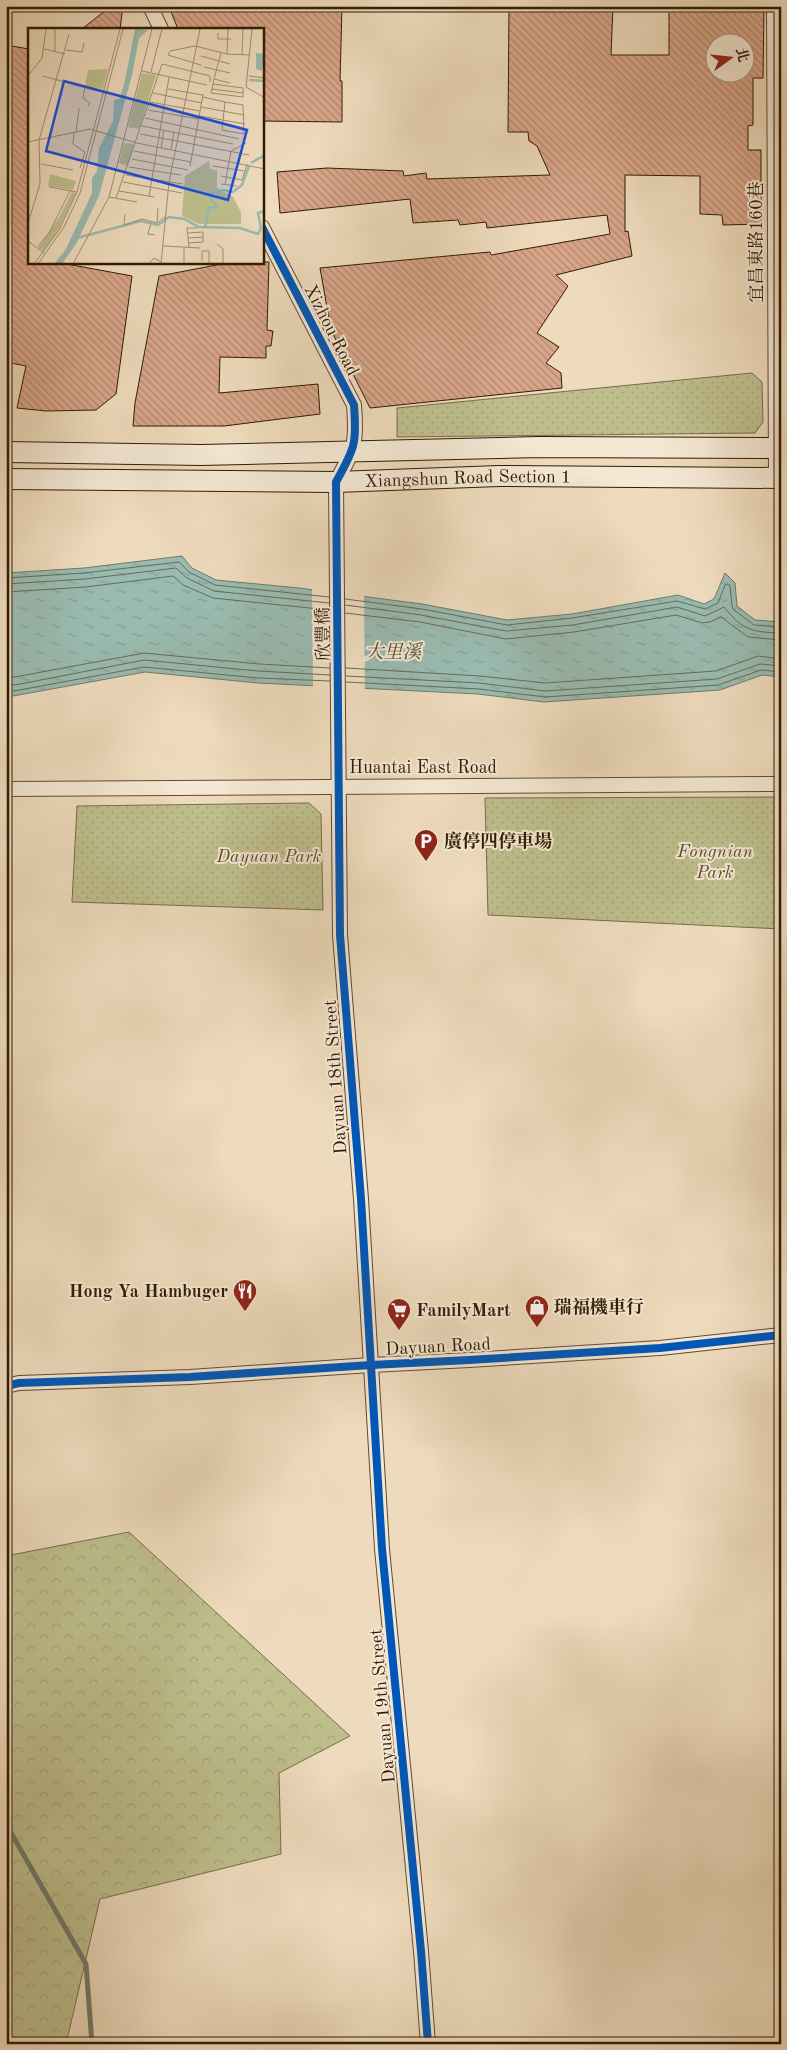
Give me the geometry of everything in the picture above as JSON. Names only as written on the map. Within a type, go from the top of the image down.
[{"type":"street","points":[[150,6],[161,28]]},
{"type":"street","name":"宜昌東路160巷","points":[[774,6],[778,478]]},
{"type":"street","name":"Xizhou Road","points":[[264,231],[354,405],[356,434],[352,452],[336,482]]},
{"type":"street","name":"Xiangshun Road Section 1","points":[[6,452],[201,455],[570,446],[778,448]]},
{"type":"street","name":"Xiangshun Road Section 1","points":[[6,479],[336,482],[499,476],[778,478]]},
{"type":"street","name":"欣豐橋","points":[[336,482],[340,787]]},
{"type":"street","name":"Huantai East Road","points":[[6,789],[282,789],[781,784]]},
{"type":"street","name":"Dayuan 18th Street","points":[[340,787],[340,935],[361,1200],[371,1365]]},
{"type":"street","name":"Dayuan Road","points":[[6,1386],[19,1383],[190,1377],[660,1348],[781,1334]]},
{"type":"street","name":"Dayuan 19th Street","points":[[371,1365],[382,1549],[420,1941],[428,2044]]},
{"type":"green space","points":[[752,373],[762,382],[763,422],[755,433],[397,437],[397,408]]},
{"type":"green space","name":"Fongnian Park","points":[[781,797],[781,929],[488,915],[485,798]]},
{"type":"green space","name":"Dayuan Park","points":[[309,803],[321,814],[323,910],[72,902],[77,806]]},
{"type":"green space","points":[[129,1532],[350,1736],[279,1773],[281,1854],[100,1899],[66,2044],[6,2044],[6,1556]]},
{"type":"water","name":"大里溪","points":[[182,556],[192,568],[216,580],[299,588],[422,604],[507,620],[572,614],[678,595],[704,604],[714,599],[725,573],[735,583],[737,606],[755,620],[781,622],[781,677],[762,675],[720,690],[544,702],[478,694],[258,683],[145,672],[13,696],[6,694],[6,573],[84,568]]},
{"type":"pier","points":[[312,587],[364,594],[365,691],[313,688]]},
{"type":"building","points":[[111,6],[123,6],[120,28],[83,28]]},
{"type":"building","points":[[268,6],[342,6],[340,81],[342,81],[342,122],[264,121],[264,28],[178,28],[170,9],[268,9]]},
{"type":"building","points":[[509,6],[613,6],[611,55],[669,55],[669,6],[764,6],[763,78],[754,78],[754,32],[704,32],[704,82],[753,82],[753,125],[748,126],[748,150],[761,150],[761,224],[723,225],[722,215],[700,214],[700,176],[625,175],[625,232],[628,231],[632,256],[556,275],[568,286],[537,333],[559,347],[546,363],[561,373],[562,388],[370,408],[331,330],[320,268],[490,252],[491,255],[610,234],[607,215],[487,228],[486,222],[460,225],[458,220],[413,223],[410,199],[280,213],[277,172],[327,168],[403,171],[404,176],[426,173],[427,179],[550,175],[537,146],[529,141],[528,132],[508,132]]},
{"type":"building","points":[[6,45],[28,49],[28,264],[67,264],[132,276],[116,394],[96,410],[46,411],[17,408],[26,366],[6,362]]},
{"type":"building","points":[[264,262],[269,262],[267,330],[273,331],[271,346],[266,346],[266,358],[220,357],[219,393],[318,384],[320,414],[224,426],[133,426],[135,403],[159,276],[222,264],[264,264]]},
{"type":"waterway","points":[[6,1824],[86,1964],[92,2044]]},
{"type":"cycle path","points":[[264,231],[354,405],[355,437],[351,453],[336,482],[340,935],[361,1199],[382,1549],[421,1951],[428,2044]]},
{"type":"cycle path","points":[[6,1386],[19,1383],[190,1377],[660,1348],[781,1335]]},
{"type":"place","name":"廣停四停車場","points":[[426,862]]},
{"type":"place","name":"Hong Ya Hambuger","points":[[245,1312]]},
{"type":"place","name":"瑞福機車行","points":[[537,1328]]},
{"type":"place","name":"FamilyMart","points":[[399,1331]]}]
